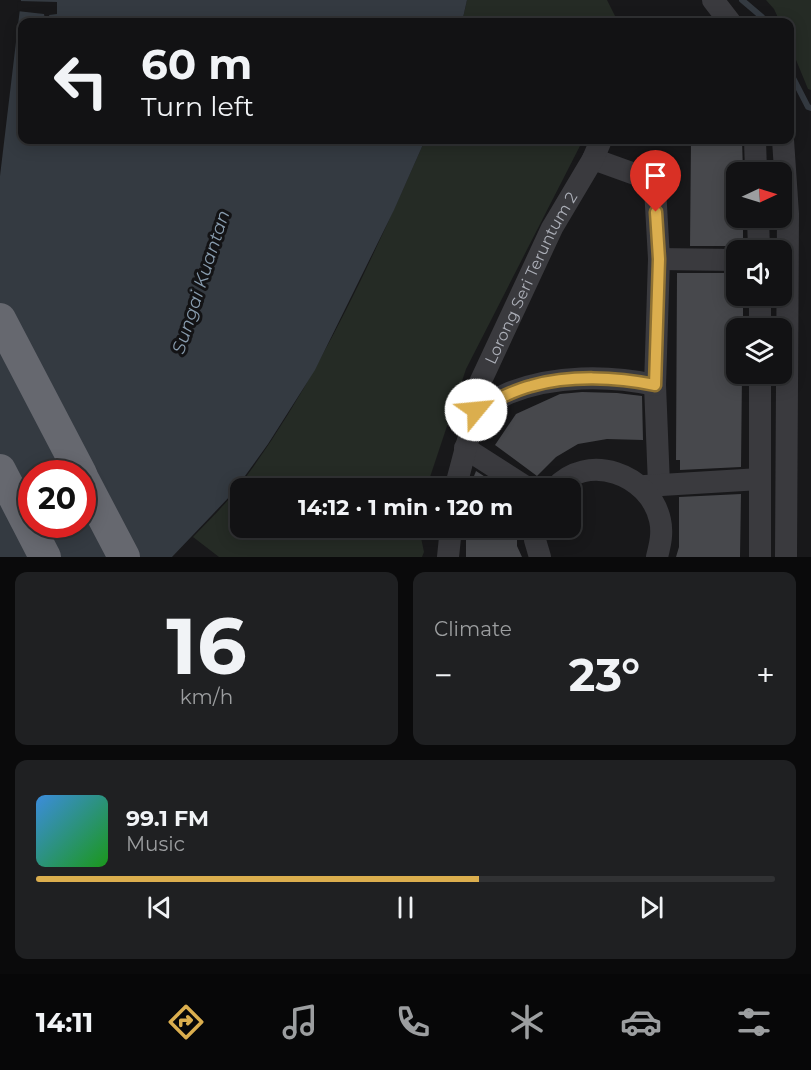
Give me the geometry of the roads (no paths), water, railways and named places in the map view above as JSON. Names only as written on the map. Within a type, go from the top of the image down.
[{"type":"highway","points":[[0,319],[74,460]]},
{"type":"highway","points":[[0,470],[45,557]]},
{"type":"highway","points":[[96,503],[124,557]]},
{"type":"street","points":[[712,0],[727,18]]},
{"type":"street","points":[[755,144],[756,162]]},
{"type":"street","points":[[783,144],[789,214],[786,557]]},
{"type":"street","points":[[597,149],[644,177],[655,188],[659,259],[650,485],[660,521],[661,541],[657,557]]},
{"type":"street","name":"Lorong Seri Teruntum 2","points":[[458,478],[476,410],[478,387],[552,228],[597,149]]},
{"type":"street","points":[[659,259],[726,260]]},
{"type":"street","points":[[476,410],[508,394],[532,386],[555,382],[627,379],[655,385]]},
{"type":"street","points":[[759,557],[760,384]]},
{"type":"street","points":[[465,448],[512,478]]},
{"type":"street","points":[[568,478],[590,470],[608,470],[650,485],[760,479]]},
{"type":"street","points":[[448,557],[450,538]]},
{"type":"street","points":[[535,538],[540,557]]},
{"type":"water","points":[[21,0],[467,0],[463,18],[19,18]]},
{"type":"water","name":"Sungai Kuantan","points":[[18,25],[18,144],[423,144],[394,210],[315,370],[244,478],[230,478],[230,496],[172,557],[0,557],[0,176]]},
{"type":"waterway","points":[[742,0],[763,18]]},
{"type":"waterway","points":[[794,80],[808,107],[811,108]]}]
